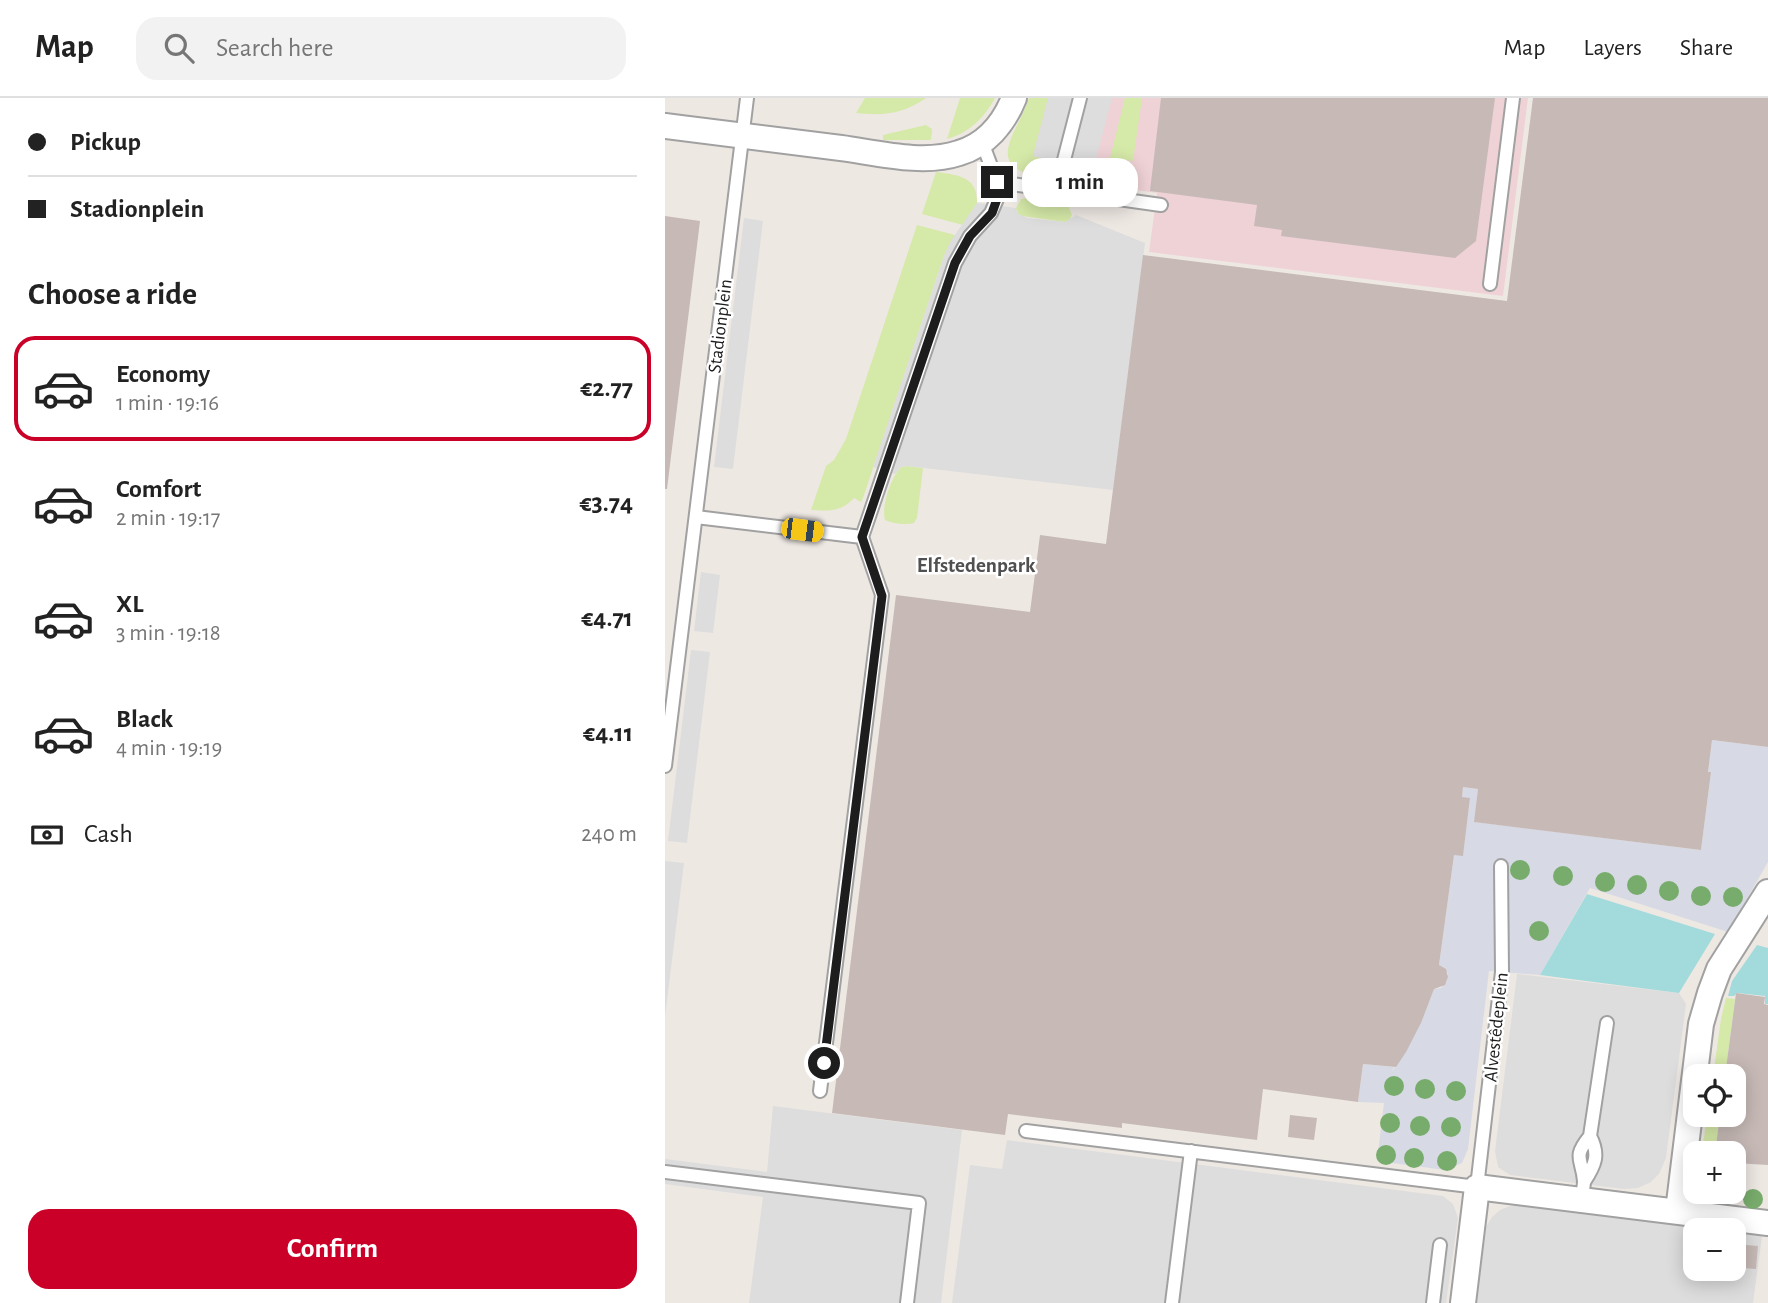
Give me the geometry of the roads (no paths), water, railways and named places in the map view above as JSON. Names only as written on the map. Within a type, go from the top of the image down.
[{"type":"street","points":[[665,126],[918,157],[959,153],[982,142],[998,128],[1014,98]]},
{"type":"street","points":[[1678,1211],[1701,1024],[1719,970],[1767,898]]},
{"type":"street","points":[[1477,1187],[1583,1191],[1678,1211],[1768,1223]]},
{"type":"street","name":"Alvestêdeplein","points":[[1463,1303],[1477,1187]]},
{"type":"lane","name":"Stadionplein","points":[[665,766],[747,98]]},
{"type":"lane","points":[[1056,191],[1080,98]]},
{"type":"lane","points":[[1490,284],[1513,98]]},
{"type":"lane","points":[[820,1091],[882,596],[862,537],[955,263],[970,236],[992,213],[997,199],[997,182],[982,142]]},
{"type":"lane","points":[[997,182],[1161,205]]},
{"type":"lane","points":[[696,517],[862,537]]},
{"type":"lane","name":"Alvestêdeplein","points":[[1477,1187],[1502,972],[1501,866]]},
{"type":"lane","points":[[1583,1191],[1579,1164],[1581,1147],[1590,1136],[1607,1023]]},
{"type":"lane","points":[[1027,1130],[1477,1187]]},
{"type":"lane","points":[[1173,1303],[1191,1151]]},
{"type":"lane","points":[[665,1172],[919,1203],[907,1303]]},
{"type":"lane","points":[[1433,1303],[1440,1245]]},
{"type":"water","points":[[1587,894],[1715,934],[1679,993],[1540,975]]},
{"type":"water","points":[[1757,945],[1768,948],[1768,1004],[1765,1004],[1765,996],[1737,993],[1728,996],[1732,981]]},
{"type":"district","name":"Elfstedenpark","points":[[976,565]]}]
